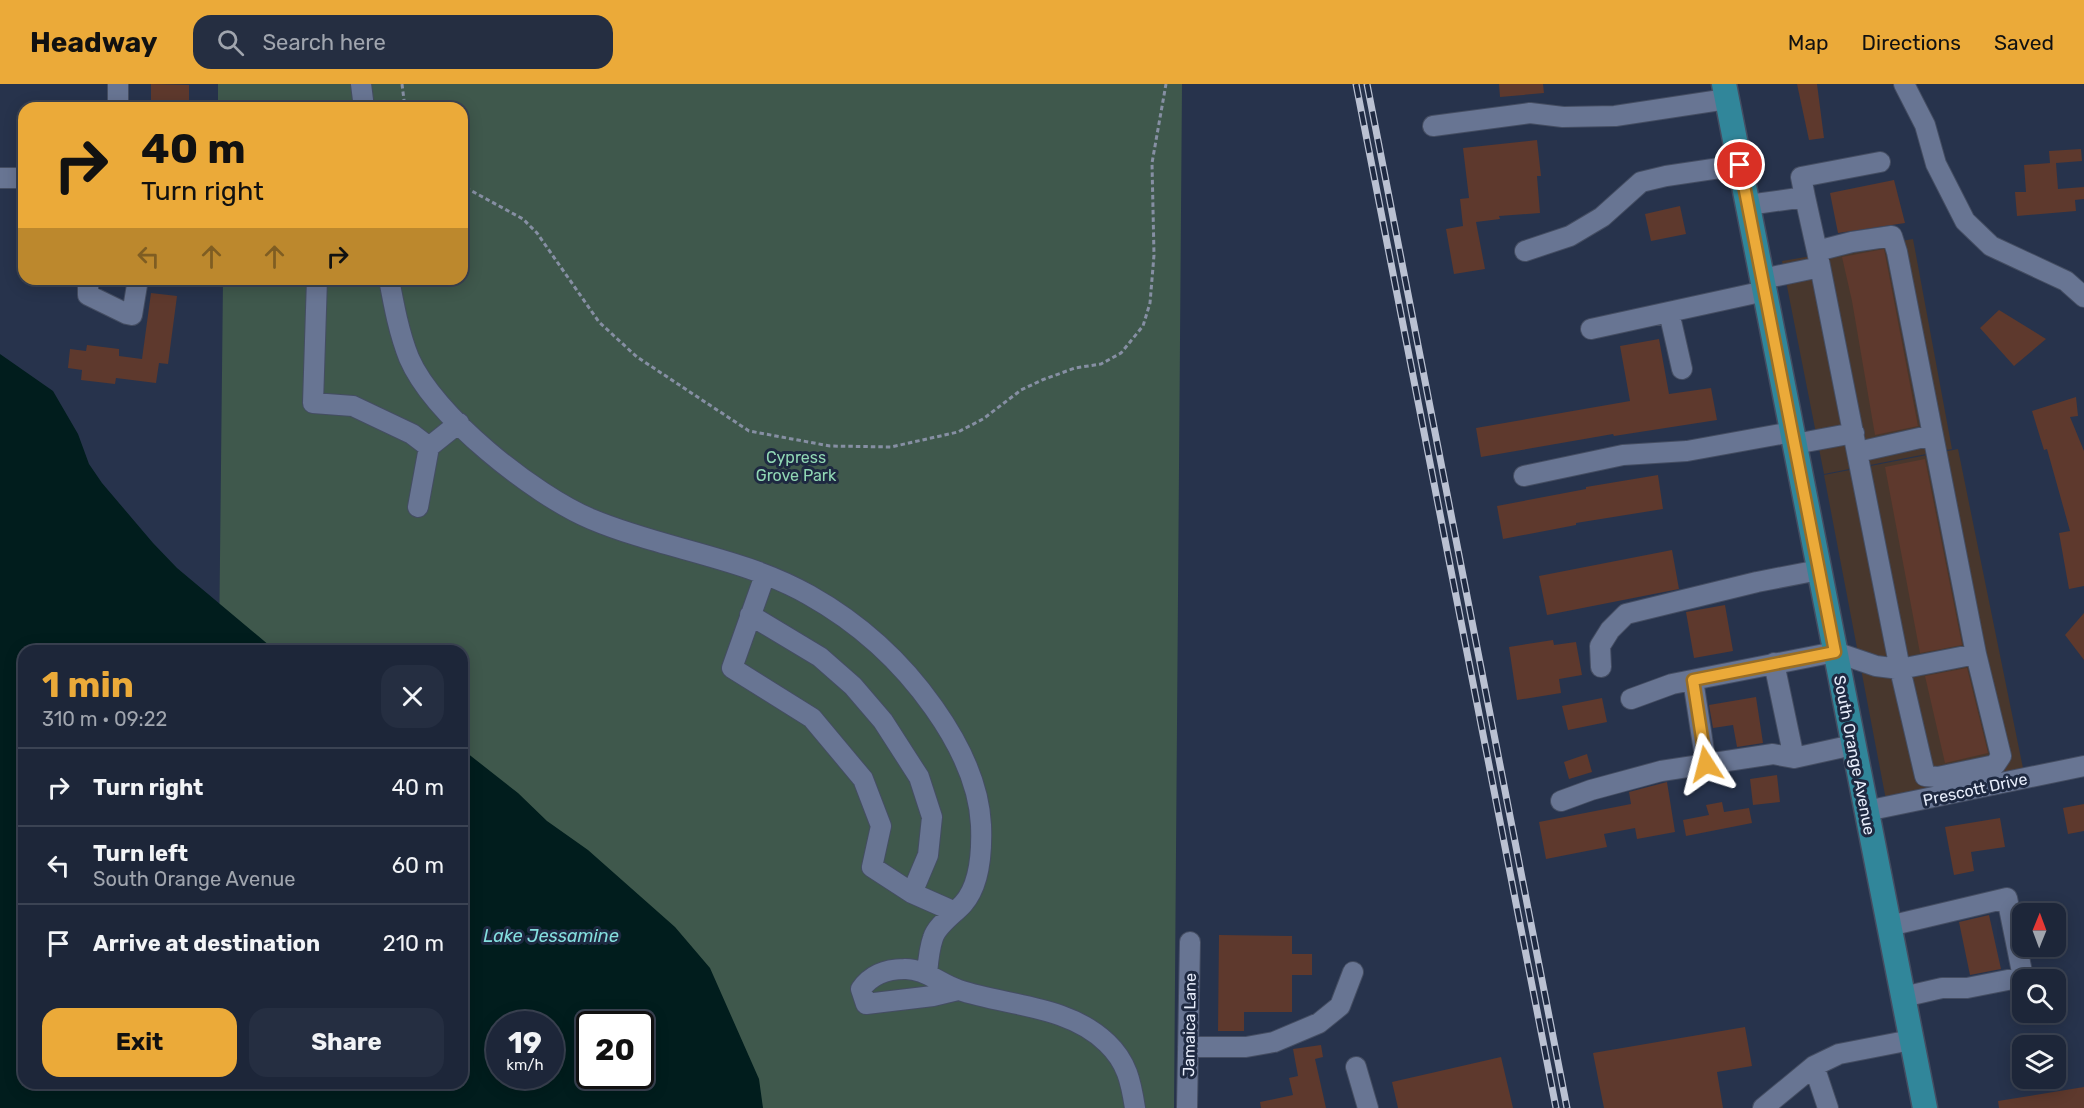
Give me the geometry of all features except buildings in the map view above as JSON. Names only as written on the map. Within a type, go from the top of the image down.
[{"type":"main road","name":"South Orange Avenue","points":[[1725,92],[1924,1108]]},
{"type":"street","points":[[118,84],[118,102]]},
{"type":"street","points":[[361,84],[363,102]]},
{"type":"street","points":[[1904,84],[1925,125],[1936,164],[1965,221],[1991,246],[2066,281],[2084,297]]},
{"type":"street","points":[[1433,126],[1530,113],[1563,117],[1615,116],[1725,92]]},
{"type":"street","points":[[1591,329],[1669,312],[1763,285],[1819,259],[1852,242],[1892,236],[1976,654],[2001,756],[1995,765],[1949,775],[1925,776],[1900,669],[1856,442],[1819,259],[1801,177],[1880,162]]},
{"type":"street","points":[[1525,251],[1570,236],[1602,217],[1641,182],[1740,165]]},
{"type":"street","points":[[0,178],[18,178]]},
{"type":"street","points":[[1748,205],[1805,197]]},
{"type":"street","points":[[88,285],[88,295],[127,315],[132,315],[137,285]]},
{"type":"street","points":[[317,285],[313,403],[353,406],[412,434],[429,447]]},
{"type":"street","points":[[390,285],[396,318],[410,359],[423,382],[459,423],[497,459],[550,497],[591,519],[765,575],[808,594],[847,619],[886,651],[918,684],[946,725],[976,792],[981,824],[981,849],[976,878],[965,902],[933,936],[927,974]]},
{"type":"street","points":[[1669,312],[1682,369]]},
{"type":"street","points":[[418,507],[429,447],[459,423]]},
{"type":"street","points":[[1524,476],[1623,455],[1687,451],[1793,438],[1856,442],[1933,435]]},
{"type":"street","points":[[1601,668],[1600,646],[1610,630],[1626,614],[1757,582],[1819,570]]},
{"type":"street","points":[[765,575],[732,668],[812,717],[863,778],[881,826],[872,867],[912,893],[955,912]]},
{"type":"street","points":[[750,615],[820,657],[852,686],[883,721],[919,777],[932,817],[928,855],[912,893]]},
{"type":"street","points":[[1631,699],[1672,684],[1835,652],[1876,666],[1900,669],[1976,654]]},
{"type":"street","points":[[1774,663],[1794,758]]},
{"type":"street","points":[[1693,680],[1706,764]]},
{"type":"street","points":[[1561,801],[1591,790],[1661,771],[1773,754],[1794,758],[1853,745]]},
{"type":"street","name":"Prescott Drive","points":[[1866,811],[2084,766]]},
{"type":"street","points":[[1889,926],[2007,898],[2023,977],[1968,988],[1942,988],[1903,997]]},
{"type":"street","name":"Jamaica Lane","points":[[1187,1108],[1190,942]]},
{"type":"street","points":[[958,990],[933,996],[866,1004],[861,989],[869,978],[885,972],[905,969],[927,974],[958,990],[1054,1013],[1106,1041],[1127,1068],[1135,1108]]},
{"type":"street","points":[[1188,1047],[1216,1049],[1274,1042],[1319,1023],[1340,1006],[1353,972]]},
{"type":"street","points":[[1763,1108],[1814,1066],[1839,1054],[1911,1040]]},
{"type":"street","points":[[1814,1066],[1828,1108]]},
{"type":"street","points":[[1356,1067],[1368,1108]]},
{"type":"path","points":[[402,84],[404,102]]},
{"type":"path","points":[[468,189],[523,219],[537,233],[599,322],[637,357],[749,431],[831,446],[891,447],[958,432],[983,419],[1021,390],[1042,380],[1075,368],[1101,364],[1121,353],[1143,326],[1150,303],[1154,255],[1152,163],[1167,84]]},
{"type":"shaded area","points":[[1913,239],[1952,449],[1824,474],[1782,261]]},
{"type":"shaded area","points":[[1958,449],[2024,773],[1886,800],[1824,475]]},
{"type":"green space","name":"Cypress Grove Park","points":[[218,84],[1182,84],[1174,1108],[215,1108],[403,1089],[468,1089],[468,645],[219,645],[223,285],[468,285],[468,102],[218,102]]},
{"type":"water","name":"Lake Jessamine","points":[[0,354],[53,391],[78,434],[89,464],[102,483],[153,543],[177,568],[269,645],[18,645],[18,1089],[468,1089],[468,754],[518,793],[547,821],[588,850],[675,927],[710,968],[759,1079],[763,1108],[0,1108]]},
{"type":"railway","points":[[1356,84],[1556,1108]]},
{"type":"railway","points":[[1367,84],[1567,1108]]},
{"type":"route","points":[[1706,764],[1693,680],[1835,652],[1740,165]]}]
